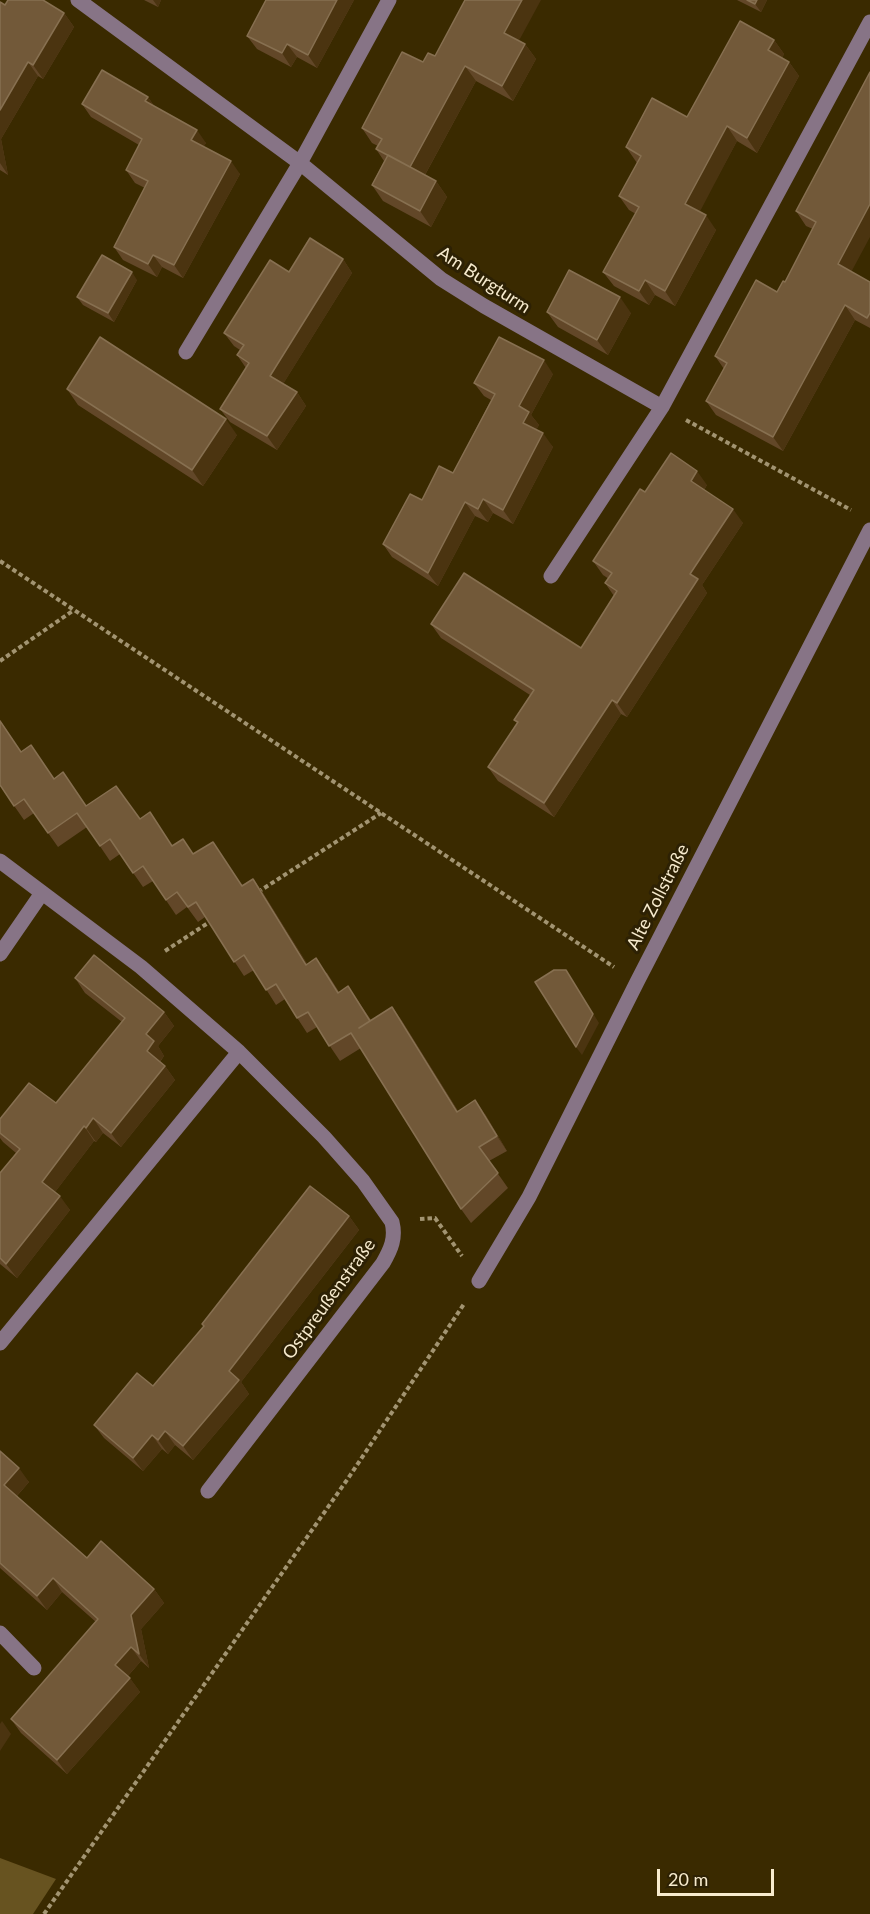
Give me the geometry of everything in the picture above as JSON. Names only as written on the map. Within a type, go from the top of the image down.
[{"type":"street","name":"Am Burgturm","points":[[78,0],[300,163],[441,279],[484,306],[662,407]]},
{"type":"street","points":[[186,352],[300,163],[389,0]]},
{"type":"street","points":[[551,576],[662,407],[870,22]]},
{"type":"street","name":"Alte Zollstraße","points":[[479,1281],[529,1197],[870,530]]},
{"type":"street","points":[[0,861],[141,967],[239,1052],[324,1137],[363,1181],[392,1222]]},
{"type":"street","points":[[0,954],[42,893]]},
{"type":"street","points":[[0,1342],[239,1052]]},
{"type":"street","name":"Ostpreußenstraße","points":[[208,1491],[383,1263],[392,1245],[394,1229],[392,1222]]},
{"type":"street","points":[[0,1633],[34,1668]]},
{"type":"path","points":[[662,407],[860,514]]},
{"type":"path","points":[[0,561],[637,982]]},
{"type":"path","points":[[0,661],[74,610]]},
{"type":"path","points":[[251,896],[381,813]]},
{"type":"path","points":[[141,967],[221,915]]},
{"type":"path","points":[[44,1914],[355,1467],[479,1281],[435,1218],[392,1222]]},
{"type":"shaded area","points":[[0,1858],[56,1879],[33,1914],[0,1914]]},
{"type":"building","points":[[8,0],[43,0],[64,13],[33,65],[28,62],[0,110],[0,2],[5,5]]},
{"type":"building","points":[[266,0],[337,0],[308,55],[287,44],[282,53],[247,36]]},
{"type":"building","points":[[465,0],[522,0],[504,33],[525,44],[502,86],[465,66],[410,167],[376,149],[382,139],[362,128],[402,52],[423,62],[428,53],[435,56]]},
{"type":"building","points":[[740,21],[774,40],[768,50],[789,62],[747,138],[727,126],[685,204],[706,215],[665,291],[645,280],[639,291],[603,272],[639,207],[619,196],[641,156],[626,147],[652,98],[687,117]]},
{"type":"building","points":[[102,70],[148,97],[145,101],[197,130],[191,140],[231,161],[174,265],[153,255],[148,264],[114,247],[148,181],[126,170],[142,139],[82,104]]},
{"type":"building","points":[[870,72],[870,204],[838,264],[870,282],[870,313],[867,318],[845,305],[773,437],[706,401],[727,363],[715,356],[756,280],[777,292],[783,281],[785,282],[816,222],[796,211]]},
{"type":"building","points":[[388,155],[436,181],[420,211],[372,185]]},
{"type":"building","points":[[310,238],[343,259],[270,376],[297,392],[267,436],[220,409],[249,363],[237,355],[244,345],[224,333],[270,260],[289,272]]},
{"type":"building","points":[[102,255],[132,272],[108,313],[77,297]]},
{"type":"building","points":[[569,270],[620,297],[597,340],[547,312]]},
{"type":"building","points":[[100,337],[226,419],[192,470],[67,389]]},
{"type":"building","points":[[499,337],[544,360],[519,406],[529,412],[523,423],[543,433],[503,510],[483,499],[478,509],[465,502],[428,573],[383,544],[410,494],[422,500],[439,466],[453,473],[495,394],[474,383]]},
{"type":"building","points":[[671,453],[697,471],[691,481],[733,509],[690,574],[698,579],[617,703],[612,700],[544,803],[488,767],[518,722],[514,720],[534,690],[431,624],[464,573],[581,648],[617,591],[605,583],[612,573],[593,561],[640,489],[645,492]]},
{"type":"building","points":[[0,721],[21,752],[31,745],[54,779],[63,772],[86,806],[116,786],[140,819],[150,812],[172,846],[183,839],[193,854],[213,842],[242,886],[253,879],[306,965],[316,958],[338,993],[348,986],[370,1021],[392,1007],[457,1112],[475,1100],[497,1136],[479,1147],[498,1173],[461,1209],[351,1033],[329,1046],[308,1012],[297,1018],[276,984],[266,990],[244,955],[234,962],[196,902],[188,907],[177,892],[166,900],[143,866],[133,873],[110,839],[100,846],[77,813],[48,833],[24,799],[14,806],[0,785]]},
{"type":"building","points":[[94,955],[164,1012],[146,1034],[154,1041],[147,1051],[165,1066],[111,1133],[93,1118],[86,1128],[84,1126],[42,1182],[60,1196],[6,1264],[0,1258],[0,1173],[20,1149],[0,1133],[0,1119],[29,1083],[56,1103],[125,1018],[75,978]]},
{"type":"building","points":[[554,970],[566,970],[593,1014],[576,1047],[535,982]]},
{"type":"building","points":[[310,1186],[349,1216],[229,1371],[239,1380],[183,1446],[165,1431],[158,1440],[152,1435],[133,1458],[94,1425],[137,1373],[153,1386],[204,1326],[202,1324]]},
{"type":"building","points":[[0,1451],[19,1468],[4,1485],[87,1558],[101,1541],[154,1589],[131,1615],[139,1654],[131,1647],[115,1665],[130,1678],[57,1760],[11,1719],[98,1619],[53,1578],[37,1596],[0,1563]]}]
